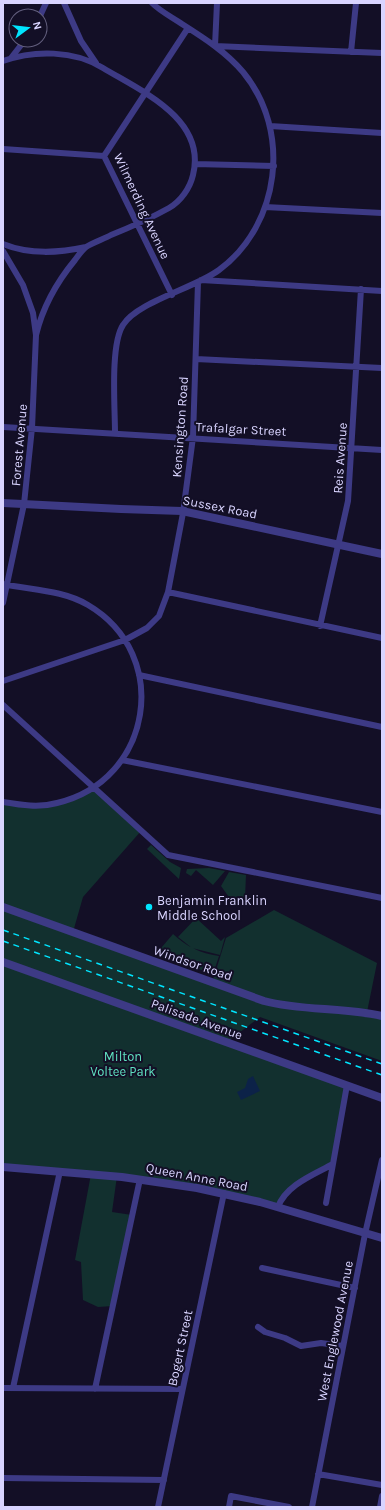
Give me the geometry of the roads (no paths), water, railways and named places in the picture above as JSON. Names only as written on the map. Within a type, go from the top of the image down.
[{"type":"street","points":[[64,3],[81,41],[96,64]]},
{"type":"street","points":[[114,433],[116,349],[119,333],[123,325],[134,313],[172,295],[218,270],[238,252],[254,231],[266,206],[274,166],[273,142],[270,126],[260,98],[253,86],[235,63],[215,46],[152,3]]},
{"type":"street","points":[[215,46],[217,3]]},
{"type":"street","points":[[351,52],[356,3]]},
{"type":"street","name":"Wilmerding Avenue","points":[[172,295],[104,156],[188,28]]},
{"type":"street","points":[[215,46],[382,53]]},
{"type":"street","points":[[11,58],[19,48]]},
{"type":"street","points":[[3,61],[11,58],[35,54],[69,56],[96,64],[145,93],[172,112],[185,127],[193,145],[195,164],[192,180],[183,196],[170,207],[86,247],[58,252],[39,252],[20,250],[3,244]]},
{"type":"street","points":[[270,126],[382,133]]},
{"type":"street","points":[[3,150],[104,156]]},
{"type":"street","points":[[195,164],[274,166]]},
{"type":"street","points":[[266,206],[382,213]]},
{"type":"street","points":[[36,335],[44,309],[55,287],[86,247]]},
{"type":"street","points":[[3,251],[18,275],[26,292],[33,313],[36,335]]},
{"type":"street","points":[[199,281],[382,291]]},
{"type":"street","name":"Kensington Road","points":[[3,681],[124,640],[147,628],[159,616],[168,592],[183,511],[193,437],[199,281]]},
{"type":"street","name":"Reis Avenue","points":[[320,626],[348,502],[361,289]]},
{"type":"street","name":"Forest Avenue","points":[[3,602],[5,584],[24,504],[32,428],[36,335]]},
{"type":"street","points":[[196,359],[382,368]]},
{"type":"street","name":"Trafalgar Street","points":[[3,426],[382,450]]},
{"type":"street","name":"Sussex Road","points":[[3,502],[183,511],[382,554]]},
{"type":"street","points":[[3,802],[33,806],[56,804],[81,795],[94,788],[106,779],[122,760],[134,739],[142,702],[139,674],[133,657],[124,640],[103,616],[76,599],[5,584]]},
{"type":"street","points":[[168,592],[320,626],[382,638]]},
{"type":"street","points":[[139,674],[382,727]]},
{"type":"street","points":[[3,705],[168,855],[382,898]]},
{"type":"street","points":[[122,760],[382,812]]},
{"type":"street","name":"Windsor Road","points":[[3,907],[264,1001],[289,1006],[347,1010],[382,1016]]},
{"type":"street","name":"Palisade Avenue","points":[[3,962],[382,1098]]},
{"type":"street","points":[[326,1203],[346,1086]]},
{"type":"street","name":"West Englewood Avenue","points":[[312,1507],[365,1234],[382,1160]]},
{"type":"street","points":[[278,1207],[288,1190],[332,1164]]},
{"type":"street","name":"Queen Anne Road","points":[[3,1167],[140,1179],[224,1193],[278,1207],[382,1238]]},
{"type":"street","points":[[13,1388],[60,1172]]},
{"type":"street","points":[[95,1389],[140,1179]]},
{"type":"street","name":"Bogert Street","points":[[158,1507],[224,1193]]},
{"type":"street","points":[[262,1268],[355,1288]]},
{"type":"street","points":[[258,1327],[265,1332],[289,1339],[301,1346],[321,1343],[343,1346]]},
{"type":"street","points":[[3,1388],[182,1389]]},
{"type":"street","points":[[318,1474],[382,1485]]},
{"type":"street","points":[[3,1478],[164,1480]]},
{"type":"street","points":[[229,1507],[231,1496],[289,1507]]},
{"type":"street","points":[[380,1507],[382,1496]]},
{"type":"water","points":[[253,1076],[260,1091],[241,1100],[237,1092],[245,1088],[248,1079]]},
{"type":"railway","points":[[3,930],[382,1064]]},
{"type":"railway","points":[[3,941],[382,1075]]},
{"type":"place","name":"Benjamin Franklin Middle School","points":[[149,907]]},
{"type":"park label","name":"Milton Voltee Park","points":[[123,1064]]}]
